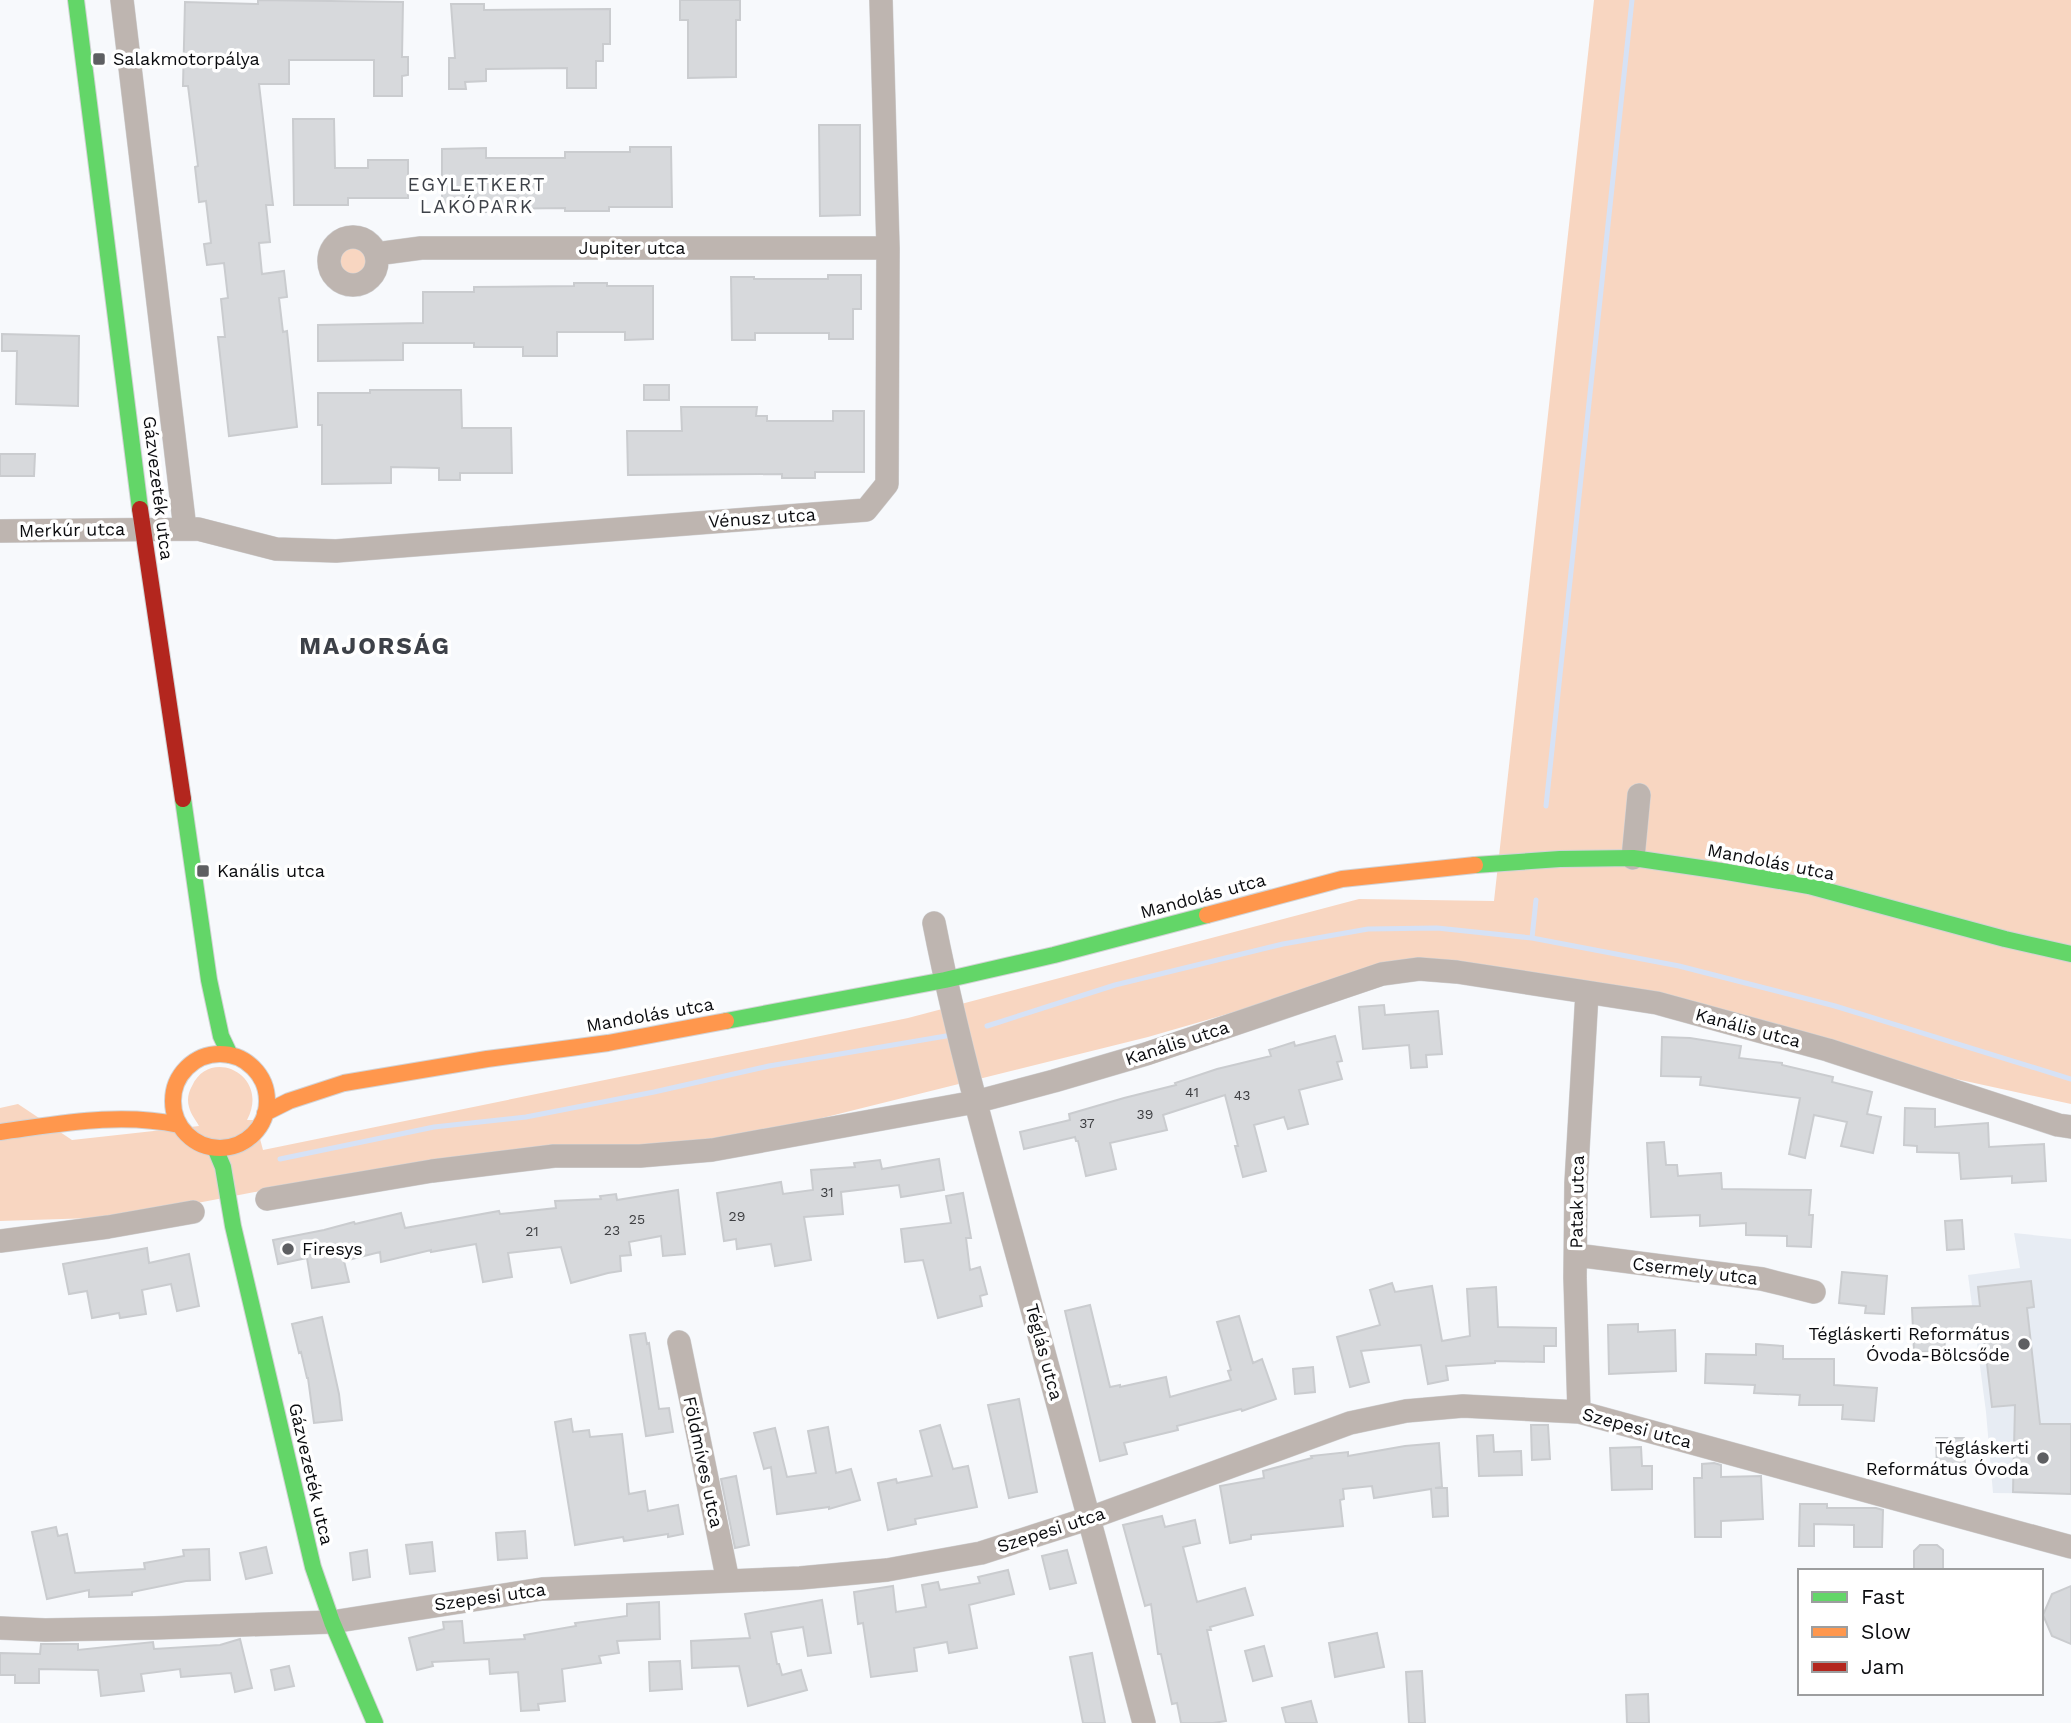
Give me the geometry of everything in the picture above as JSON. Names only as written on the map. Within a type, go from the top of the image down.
[{"type":"street","name":"Gázvezeték utca","points":[[76,0],[143,529],[209,980],[221,1036],[230,1055]]},
{"type":"street","points":[[122,0],[185,529]]},
{"type":"street","name":"Vénusz utca","points":[[143,529],[198,529],[276,549],[336,551],[866,510],[887,484],[888,248],[881,0]]},
{"type":"street","name":"Jupiter utca","points":[[376,254],[435,248],[888,248]]},
{"type":"street","name":"Merkúr utca","points":[[0,531],[143,529]]},
{"type":"street","points":[[1633,858],[1639,795]]},
{"type":"street","name":"Mandolás utca","points":[[265,1113],[289,1101],[344,1083],[487,1059],[608,1043],[945,980],[1342,879],[1489,863],[1633,858],[1810,886],[2005,939],[2071,954]]},
{"type":"street","name":"Téglás utca","points":[[934,923],[975,1102],[1144,1723]]},
{"type":"street","name":"Kanális utca","points":[[267,1199],[432,1171],[554,1156],[640,1156],[712,1150],[975,1102],[1146,1054],[1382,974],[1419,969],[1457,972],[1657,1003],[1828,1050],[2071,1128]]},
{"type":"street","name":"Gázvezeték utca","points":[[199,1059],[205,1038],[209,980]]},
{"type":"street","name":"Patak utca","points":[[1579,1412],[1577,1169],[1587,993]]},
{"type":"street","points":[[256,1071],[266,1091],[265,1113],[262,1122],[249,1138],[233,1146],[215,1148],[201,1144],[179,1125],[174,1113],[175,1087],[184,1071],[199,1059],[214,1054],[230,1055],[244,1061],[256,1071],[275,1077]]},
{"type":"street","name":"Mandolás utca","points":[[310,1080],[344,1083]]},
{"type":"street","points":[[116,1118],[152,1103],[175,1087]]},
{"type":"street","points":[[0,1132],[116,1118],[158,1120],[179,1125]]},
{"type":"street","name":"Gázvezeték utca","points":[[233,1226],[238,1164],[249,1138]]},
{"type":"street","name":"Gázvezeték utca","points":[[215,1148],[223,1167],[233,1226],[313,1567],[332,1622],[375,1723]]},
{"type":"street","points":[[0,1241],[108,1227],[193,1212]]},
{"type":"street","name":"Csermely utca","points":[[1576,1255],[1762,1279],[1814,1292]]},
{"type":"street","name":"Földmíves utca","points":[[679,1342],[728,1581]]},
{"type":"street","name":"Szepesi utca","points":[[0,1628],[45,1630],[332,1622],[542,1589],[813,1577],[887,1570],[981,1553],[1090,1518],[1350,1423],[1406,1411],[1463,1406],[1579,1412],[2071,1547]]},
{"type":"shaded area","points":[[1594,0],[2071,0],[2071,1104],[1901,1067],[1514,971],[1400,964],[1148,1037],[706,1147],[349,1174],[124,1217],[0,1221],[0,1108],[18,1104],[72,1140],[199,1126],[188,1104],[188,1096],[201,1074],[212,1068],[224,1067],[245,1079],[251,1090],[252,1104],[247,1120],[255,1120],[263,1150],[908,1018],[1359,899],[1494,901]]},
{"type":"shaded area","points":[[353,244],[365,249],[370,261],[365,273],[353,278],[341,273],[336,261],[341,249]]},
{"type":"shaded area","name":"Tégláskerti Református Óvoda-Bölcsőde","points":[[2014,1233],[2071,1239],[2071,1494],[1993,1493],[1986,1412],[1968,1275],[2020,1268]]},
{"type":"building","points":[[258,0],[403,2],[402,57],[408,57],[408,75],[402,76],[402,96],[374,96],[374,60],[289,60],[289,84],[259,84],[273,205],[266,205],[270,242],[259,243],[262,274],[284,271],[287,297],[279,298],[283,332],[287,331],[297,427],[229,436],[218,337],[225,337],[221,299],[228,298],[224,263],[207,265],[204,244],[211,243],[206,201],[199,202],[195,167],[198,166],[188,86],[183,86],[185,2],[258,4]]},
{"type":"building","points":[[680,0],[740,0],[740,20],[736,20],[736,77],[688,78],[688,20],[680,20]]},
{"type":"building","points":[[451,4],[484,4],[484,10],[610,9],[610,44],[603,44],[603,61],[596,61],[596,88],[567,88],[567,68],[486,69],[486,81],[465,82],[466,89],[449,89],[449,58],[455,58]]},
{"type":"building","points":[[293,119],[334,119],[335,168],[368,168],[368,160],[408,160],[408,198],[348,198],[348,205],[294,205]]},
{"type":"building","points":[[819,125],[860,125],[860,215],[820,216]]},
{"type":"building","points":[[630,147],[671,147],[672,207],[609,207],[609,211],[565,211],[565,208],[442,212],[442,149],[486,148],[486,158],[565,158],[565,152],[630,152]]},
{"type":"building","points":[[828,275],[861,275],[861,309],[853,309],[853,339],[829,339],[829,333],[755,333],[755,340],[732,340],[731,277],[828,279]]},
{"type":"building","points":[[574,283],[653,286],[653,339],[625,340],[625,332],[557,332],[557,356],[523,356],[523,347],[474,347],[474,343],[403,343],[403,360],[318,361],[318,325],[423,323],[423,292],[474,292],[474,287],[574,286]]},
{"type":"building","points":[[2,334],[79,336],[78,406],[16,404],[17,351],[2,351]]},
{"type":"building","points":[[644,385],[669,385],[669,400],[644,400]]},
{"type":"building","points":[[370,390],[461,390],[462,428],[511,428],[512,473],[460,473],[460,480],[439,480],[439,468],[391,467],[391,483],[322,484],[322,425],[318,425],[318,393],[370,393]]},
{"type":"building","points":[[681,407],[757,407],[756,416],[767,416],[767,421],[833,421],[833,411],[864,411],[864,472],[815,472],[815,478],[782,478],[782,474],[628,475],[627,431],[682,431]]},
{"type":"building","points":[[0,454],[35,454],[34,476],[0,476]]},
{"type":"building","points":[[1384,1005],[1385,1015],[1438,1011],[1442,1054],[1426,1055],[1427,1067],[1411,1068],[1409,1045],[1363,1049],[1359,1007]]},
{"type":"building","points":[[1335,1036],[1342,1061],[1337,1062],[1342,1079],[1299,1090],[1308,1124],[1288,1129],[1284,1117],[1254,1125],[1266,1171],[1243,1177],[1225,1095],[1163,1115],[1167,1130],[1110,1143],[1116,1169],[1086,1176],[1075,1137],[1024,1149],[1020,1132],[1070,1120],[1069,1114],[1176,1085],[1175,1083],[1217,1069],[1271,1056],[1269,1050],[1294,1042],[1295,1046]]},
{"type":"building","points":[[1662,1037],[1690,1038],[1741,1046],[1739,1058],[1782,1063],[1833,1077],[1832,1082],[1872,1092],[1867,1114],[1881,1117],[1873,1153],[1841,1146],[1847,1122],[1814,1115],[1805,1158],[1789,1154],[1800,1098],[1700,1085],[1701,1077],[1661,1076]]},
{"type":"building","points":[[1905,1108],[1935,1109],[1935,1127],[1988,1123],[1989,1147],[2044,1144],[2046,1181],[2012,1183],[2012,1176],[1961,1179],[1959,1153],[1917,1152],[1917,1146],[1904,1145]]},
{"type":"building","points":[[1664,1142],[1666,1165],[1677,1165],[1678,1176],[1721,1173],[1722,1189],[1811,1190],[1811,1247],[1787,1246],[1787,1236],[1746,1235],[1746,1223],[1700,1226],[1700,1215],[1651,1217],[1647,1143]]},
{"type":"building","points":[[939,1159],[944,1190],[901,1197],[899,1185],[841,1192],[843,1214],[804,1217],[811,1260],[775,1266],[771,1244],[737,1249],[736,1239],[724,1241],[717,1193],[781,1182],[783,1194],[813,1190],[811,1170],[855,1167],[854,1163],[880,1160],[882,1169]]},
{"type":"building","points":[[678,1190],[685,1254],[663,1256],[661,1236],[629,1242],[631,1255],[620,1256],[621,1271],[571,1283],[561,1247],[508,1253],[512,1277],[483,1282],[476,1244],[431,1250],[381,1262],[380,1252],[344,1261],[349,1282],[312,1288],[307,1258],[278,1264],[273,1240],[401,1213],[405,1228],[499,1211],[500,1214],[556,1208],[555,1201],[601,1199],[600,1196],[616,1194],[617,1200]]},
{"type":"building","points":[[963,1193],[971,1238],[966,1238],[970,1270],[980,1267],[987,1294],[980,1296],[982,1306],[938,1318],[923,1260],[905,1262],[901,1229],[951,1223],[946,1196]]},
{"type":"building","points":[[1962,1220],[1964,1249],[1947,1250],[1945,1221]]},
{"type":"building","points":[[147,1248],[149,1263],[189,1254],[199,1306],[177,1311],[171,1284],[142,1290],[146,1314],[120,1318],[119,1313],[92,1318],[87,1291],[69,1294],[63,1264]]},
{"type":"building","points":[[1842,1272],[1887,1276],[1884,1314],[1865,1313],[1866,1306],[1839,1303]]},
{"type":"building","points":[[2031,1281],[2034,1307],[2027,1308],[2040,1424],[2071,1424],[2071,1494],[2013,1492],[2015,1405],[1992,1407],[1983,1329],[1944,1330],[1945,1351],[1914,1352],[1912,1308],[1980,1306],[1978,1287]]},
{"type":"building","points":[[1392,1283],[1395,1292],[1432,1286],[1442,1341],[1470,1336],[1467,1289],[1496,1287],[1498,1327],[1556,1328],[1556,1346],[1544,1346],[1544,1362],[1495,1361],[1446,1366],[1448,1380],[1428,1384],[1421,1345],[1361,1351],[1369,1382],[1350,1387],[1337,1337],[1380,1325],[1370,1290]]},
{"type":"building","points":[[1090,1305],[1110,1387],[1166,1377],[1170,1397],[1231,1380],[1228,1371],[1231,1370],[1217,1322],[1239,1316],[1253,1363],[1262,1359],[1276,1399],[1242,1411],[1241,1409],[1177,1426],[1178,1430],[1124,1443],[1127,1454],[1100,1461],[1065,1311]]},
{"type":"building","points":[[322,1317],[342,1420],[314,1423],[308,1378],[292,1324]]},
{"type":"building","points":[[1638,1324],[1638,1332],[1675,1330],[1676,1371],[1609,1374],[1608,1325]]},
{"type":"building","points":[[645,1333],[647,1344],[649,1343],[659,1409],[669,1408],[673,1432],[646,1436],[630,1335]]},
{"type":"building","points":[[1756,1344],[1783,1346],[1783,1359],[1834,1359],[1834,1385],[1877,1388],[1874,1421],[1842,1419],[1843,1405],[1799,1405],[1800,1395],[1754,1393],[1755,1385],[1705,1383],[1706,1354],[1756,1355]]},
{"type":"building","points":[[1313,1367],[1315,1392],[1295,1394],[1293,1369]]},
{"type":"building","points":[[1019,1399],[1037,1492],[1009,1498],[988,1405]]},
{"type":"building","points":[[571,1419],[573,1432],[589,1430],[590,1437],[622,1434],[629,1494],[645,1491],[648,1511],[678,1505],[683,1534],[624,1541],[623,1537],[575,1545],[555,1422]]},
{"type":"building","points":[[940,1425],[953,1469],[968,1466],[977,1507],[915,1519],[916,1524],[888,1530],[878,1483],[896,1479],[897,1483],[932,1476],[920,1431]]},
{"type":"building","points":[[1531,1425],[1548,1425],[1550,1459],[1532,1460]]},
{"type":"building","points":[[828,1427],[836,1473],[851,1469],[860,1500],[829,1509],[777,1514],[771,1467],[764,1469],[754,1433],[775,1428],[787,1477],[816,1473],[808,1431]]},
{"type":"building","points":[[1493,1435],[1494,1452],[1521,1451],[1522,1475],[1479,1476],[1477,1436]]},
{"type":"building","points":[[1936,1438],[1964,1438],[1965,1467],[1937,1468]]},
{"type":"building","points":[[1439,1443],[1442,1487],[1435,1488],[1447,1488],[1448,1516],[1433,1517],[1431,1489],[1374,1498],[1372,1486],[1343,1489],[1344,1499],[1340,1500],[1343,1526],[1251,1535],[1251,1539],[1230,1543],[1220,1486],[1264,1478],[1263,1471],[1312,1458],[1311,1456],[1348,1452],[1348,1456]]},
{"type":"building","points":[[1641,1447],[1642,1466],[1652,1466],[1652,1489],[1612,1490],[1610,1448]]},
{"type":"building","points":[[1702,1464],[1721,1465],[1721,1477],[1761,1476],[1763,1519],[1721,1521],[1721,1537],[1695,1537],[1694,1478],[1702,1478]]},
{"type":"building","points":[[736,1476],[749,1545],[735,1548],[721,1479]]},
{"type":"building","points":[[1800,1504],[1883,1510],[1882,1547],[1854,1547],[1854,1525],[1814,1524],[1814,1546],[1799,1546]]},
{"type":"building","points":[[1162,1516],[1165,1527],[1195,1520],[1200,1543],[1183,1547],[1197,1602],[1245,1588],[1253,1615],[1207,1630],[1226,1721],[1181,1723],[1177,1703],[1172,1704],[1161,1654],[1158,1654],[1151,1604],[1145,1606],[1123,1525]]},
{"type":"building","points":[[56,1527],[58,1536],[67,1534],[75,1573],[145,1569],[144,1563],[184,1556],[183,1550],[209,1549],[210,1580],[186,1581],[132,1592],[132,1595],[89,1597],[89,1590],[47,1599],[32,1532]]},
{"type":"building","points":[[525,1531],[527,1558],[498,1560],[496,1533]]},
{"type":"building","points":[[432,1542],[435,1571],[410,1574],[406,1545]]},
{"type":"building","points":[[1920,1545],[1937,1545],[1943,1550],[1943,1569],[1914,1569],[1914,1551]]},
{"type":"building","points":[[266,1547],[272,1573],[246,1579],[240,1553]]},
{"type":"building","points":[[367,1550],[370,1577],[353,1580],[350,1553]]},
{"type":"building","points":[[1067,1550],[1076,1583],[1050,1589],[1042,1556]]},
{"type":"building","points":[[1008,1570],[1014,1594],[969,1605],[977,1648],[949,1653],[947,1642],[914,1648],[917,1671],[871,1677],[863,1623],[858,1624],[854,1592],[893,1586],[896,1612],[926,1607],[922,1585],[938,1582],[940,1590],[980,1583],[978,1577]]},
{"type":"building","points":[[2071,1586],[2071,1644],[2052,1636],[2043,1615],[2052,1594]]},
{"type":"building","points":[[822,1600],[831,1653],[808,1656],[803,1627],[771,1632],[777,1664],[782,1675],[801,1670],[807,1690],[748,1706],[739,1666],[692,1668],[691,1641],[750,1638],[745,1614]]},
{"type":"building","points":[[659,1602],[660,1639],[617,1641],[619,1653],[599,1656],[601,1663],[562,1669],[565,1701],[538,1704],[539,1710],[521,1711],[518,1672],[490,1674],[489,1659],[432,1662],[433,1666],[417,1670],[409,1638],[444,1629],[443,1622],[462,1621],[464,1643],[525,1639],[524,1635],[576,1626],[575,1623],[627,1616],[627,1604]]},
{"type":"building","points":[[1377,1633],[1384,1667],[1335,1677],[1329,1643]]},
{"type":"building","points":[[240,1639],[252,1688],[235,1692],[231,1673],[181,1677],[180,1669],[141,1674],[144,1691],[101,1696],[98,1670],[39,1669],[39,1683],[15,1683],[15,1675],[0,1675],[0,1653],[40,1654],[41,1644],[78,1644],[78,1650],[153,1642],[154,1649],[220,1645]]},
{"type":"building","points":[[1264,1646],[1272,1676],[1253,1681],[1245,1651]]},
{"type":"building","points":[[1092,1653],[1105,1723],[1083,1723],[1070,1657]]},
{"type":"building","points":[[680,1661],[682,1689],[650,1691],[649,1662]]},
{"type":"building","points":[[289,1666],[294,1686],[275,1690],[271,1670]]},
{"type":"building","points":[[1422,1671],[1425,1723],[1409,1723],[1406,1672]]},
{"type":"building","points":[[1648,1694],[1649,1723],[1627,1723],[1626,1695]]},
{"type":"building","points":[[1311,1701],[1317,1723],[1286,1723],[1282,1708]]},
{"type":"waterway","points":[[1546,806],[1632,0]]},
{"type":"waterway","points":[[1536,900],[1532,938],[1679,966],[1835,1006],[2071,1079]]},
{"type":"waterway","points":[[987,1026],[1115,985],[1283,944],[1368,929],[1437,928],[1532,938]]},
{"type":"waterway","points":[[280,1159],[434,1127],[526,1117],[769,1066],[946,1036]]},
{"type":"traffic: fast","points":[[76,0],[140,509]]},
{"type":"traffic: fast","points":[[183,799],[209,980],[221,1036],[230,1055]]},
{"type":"traffic: fast","points":[[1475,865],[1560,859],[1633,858],[1721,871],[1809,886],[2071,954]]},
{"type":"traffic: fast","points":[[726,1021],[945,980],[1207,915]]},
{"type":"traffic: fast","points":[[215,1148],[223,1167],[233,1226],[313,1567],[332,1622],[375,1723]]},
{"type":"traffic: slow","points":[[1207,915],[1342,879],[1475,865]]},
{"type":"traffic: slow","points":[[265,1113],[289,1101],[344,1083],[487,1059],[608,1043],[726,1021]]},
{"type":"traffic: slow","points":[[220,1054],[238,1058],[253,1068],[263,1083],[267,1101],[263,1119],[253,1134],[238,1144],[220,1148],[202,1144],[187,1134],[177,1119],[173,1101],[177,1083],[187,1068],[202,1058],[220,1054]]},
{"type":"traffic: slow","points":[[0,1132],[112,1119],[179,1125]]},
{"type":"traffic: jam","points":[[140,509],[183,799]]},
{"type":"place","name":"Salakmotorpálya","points":[[99,59]]},
{"type":"place","name":"Kanális utca","points":[[203,871]]},
{"type":"place","name":"Firesys","points":[[288,1249]]},
{"type":"place","name":"Tégláskerti Református Óvoda-Bölcsőde","points":[[2024,1344]]},
{"type":"place","name":"Tégláskerti Református Óvoda","points":[[2043,1458]]},
{"type":"district","name":"EGYLETKERT LAKÓPARK","points":[[477,195]]},
{"type":"district","name":"MAJORSÁG","points":[[375,646]]}]
